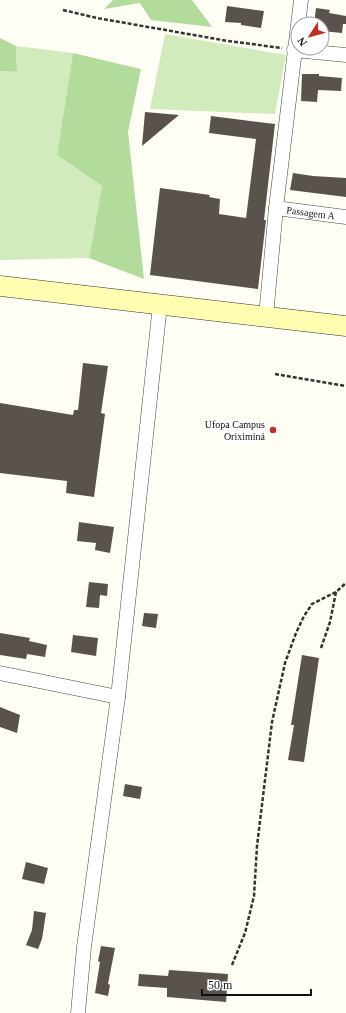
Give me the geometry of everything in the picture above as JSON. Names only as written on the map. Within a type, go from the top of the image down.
[{"type":"main road","points":[[0,286],[346,326]]},
{"type":"street","points":[[299,16],[301,0]]},
{"type":"street","points":[[330,53],[346,55]]},
{"type":"street","points":[[266,316],[276,208],[293,56]]},
{"type":"street","name":"Passagem A","points":[[276,208],[346,217]]},
{"type":"street","points":[[78,1013],[84,947],[118,698],[160,305]]},
{"type":"street","points":[[0,673],[118,698]]},
{"type":"path","points":[[63,10],[97,18],[228,41],[290,49]]},
{"type":"path","points":[[275,374],[346,386]]},
{"type":"path","points":[[232,965],[245,933],[254,896],[257,846],[272,722],[285,663],[296,633],[304,616],[312,604],[336,592],[346,583]]},
{"type":"path","points":[[321,648],[330,622],[336,592]]},
{"type":"green space","points":[[113,0],[192,0],[212,27],[151,20],[140,3],[104,9]]},
{"type":"green space","points":[[165,34],[286,55],[275,114],[150,109]]},
{"type":"green space","points":[[0,38],[16,46],[17,72],[0,71]]},
{"type":"green space","points":[[16,46],[73,53],[57,155],[102,186],[89,258],[0,260],[0,71],[17,72]]},
{"type":"green space","points":[[73,53],[141,69],[128,132],[144,279],[89,258],[102,186],[57,155]]},
{"type":"building","points":[[227,6],[264,11],[261,28],[241,25],[241,23],[225,22]]},
{"type":"building","points":[[316,8],[330,10],[329,13],[346,16],[346,24],[343,24],[342,33],[330,32],[330,16],[315,16]]},
{"type":"building","points":[[302,74],[319,74],[319,76],[342,78],[341,91],[318,90],[317,102],[301,101]]},
{"type":"building","points":[[145,112],[179,115],[142,146]]},
{"type":"building","points":[[211,116],[275,124],[258,289],[150,275],[160,188],[210,195],[209,197],[220,199],[219,214],[246,218],[256,139],[209,133]]},
{"type":"building","points":[[293,173],[346,178],[346,197],[290,190]]},
{"type":"building","points":[[83,363],[108,366],[101,413],[105,414],[94,497],[66,493],[67,481],[0,473],[0,403],[73,415],[74,410],[78,410]]},
{"type":"building","points":[[79,522],[114,527],[110,553],[95,550],[96,543],[77,541]]},
{"type":"building","points":[[89,582],[108,584],[107,596],[100,595],[99,608],[86,607]]},
{"type":"building","points":[[144,613],[158,614],[156,628],[142,626]]},
{"type":"building","points":[[0,633],[30,638],[29,641],[47,645],[45,657],[27,654],[26,659],[0,655]]},
{"type":"building","points":[[73,635],[98,638],[96,656],[71,652]]},
{"type":"building","points":[[302,655],[319,658],[304,762],[288,760],[294,725],[291,725]]},
{"type":"building","points":[[0,707],[20,715],[17,733],[0,727]]},
{"type":"building","points":[[125,784],[142,787],[140,799],[123,796]]},
{"type":"building","points":[[26,862],[48,868],[44,884],[22,879]]},
{"type":"building","points":[[34,911],[46,913],[42,939],[38,949],[26,945],[32,930]]},
{"type":"building","points":[[101,946],[115,948],[108,984],[110,985],[108,996],[95,993]]},
{"type":"building","points":[[169,970],[228,974],[226,1002],[167,997],[167,988],[138,986],[139,974],[168,976]]},
{"type":"place","name":"Ufopa Campus Oriximiná","points":[[273,430]]}]
